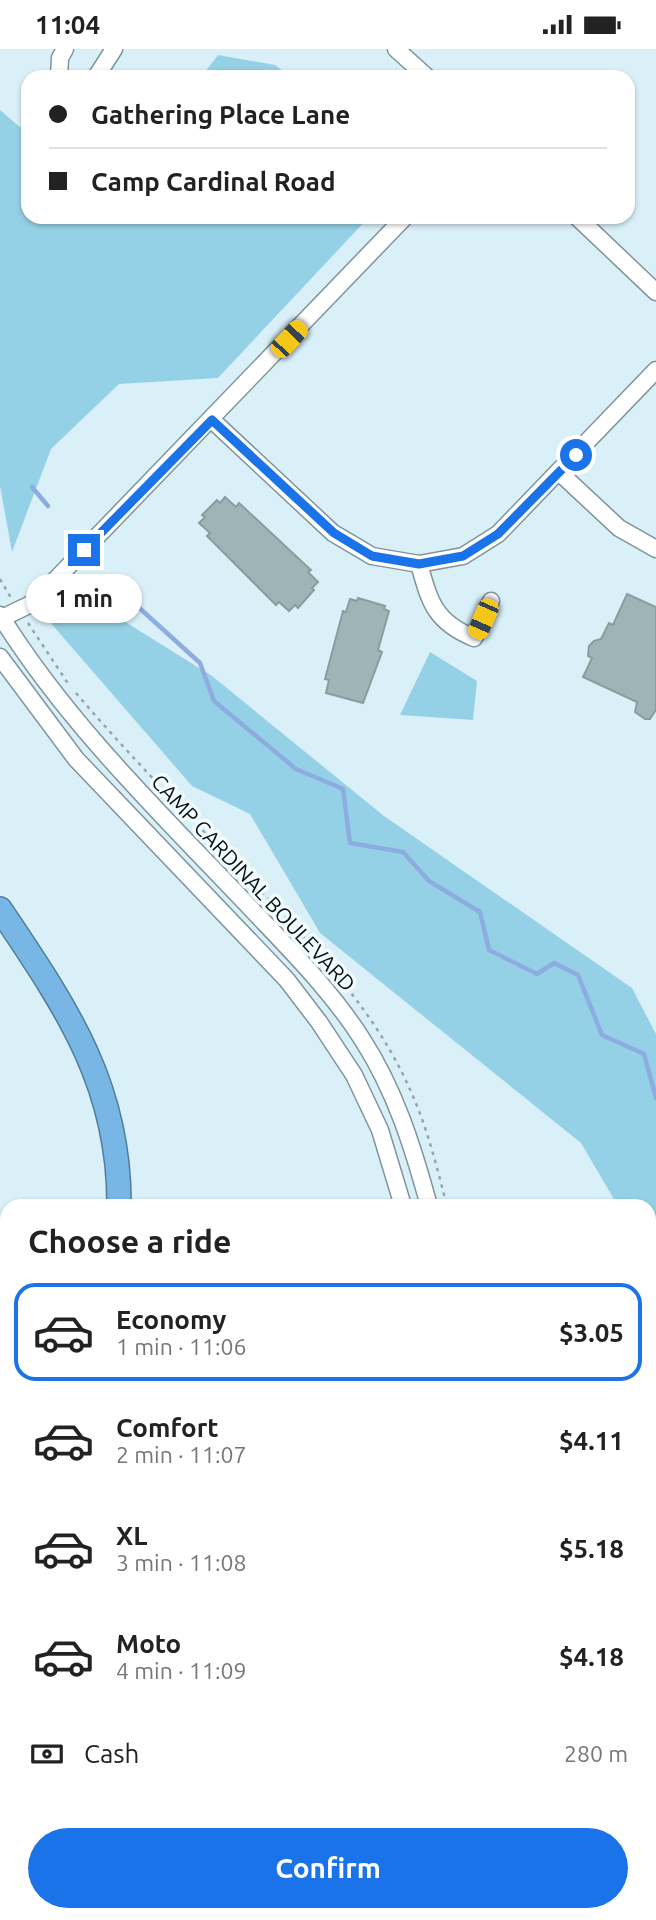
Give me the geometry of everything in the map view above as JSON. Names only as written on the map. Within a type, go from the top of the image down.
[{"type":"highway","points":[[0,909],[71,1018],[93,1065],[113,1132],[118,1199]]},
{"type":"street","points":[[59,70],[60,58],[65,49]]},
{"type":"street","points":[[100,70],[114,49]]},
{"type":"street","points":[[396,49],[418,70]]},
{"type":"street","points":[[1,618],[33,603],[398,224]]},
{"type":"street","points":[[584,224],[656,292]]},
{"type":"street","points":[[212,420],[334,533],[372,556],[419,564],[463,556],[498,534],[560,473],[656,370]]},
{"type":"street","points":[[560,473],[619,528],[656,549]]},
{"type":"street","points":[[419,564],[438,617],[465,634],[474,638],[491,601]]},
{"type":"street","name":"CAMP CARDINAL BOULEVARD","points":[[1,618],[28,660],[110,760],[308,970],[362,1039],[394,1098],[416,1158],[427,1199]]},
{"type":"street","name":"CAMP CARDINAL BOULEVARD","points":[[0,657],[76,759],[287,980],[319,1022],[354,1075],[380,1130],[400,1199]]},
{"type":"shaded area","points":[[218,55],[275,65],[282,70],[206,70]]},
{"type":"shaded area","points":[[0,110],[21,128],[21,224],[362,224],[218,378],[119,384],[51,449],[12,552],[0,486]]},
{"type":"shaded area","points":[[103,608],[212,676],[384,816],[632,988],[656,1034],[656,1199],[614,1199],[581,1143],[320,933],[250,814],[192,786],[49,621]]},
{"type":"shaded area","points":[[430,652],[477,681],[473,720],[400,715]]},
{"type":"building","points":[[225,497],[236,507],[239,503],[311,570],[308,572],[318,582],[298,608],[295,605],[289,611],[279,602],[276,605],[207,536],[210,533],[199,523],[205,517],[202,515],[217,500],[220,503]]},
{"type":"building","points":[[627,594],[656,607],[656,710],[650,719],[645,719],[635,712],[637,702],[583,677],[592,658],[588,656],[589,646],[601,639],[609,623],[613,625]]},
{"type":"building","points":[[358,598],[385,606],[384,609],[389,611],[378,650],[382,652],[363,703],[326,693],[329,680],[325,679],[343,611],[346,612],[350,599],[357,601]]},
{"type":"waterway","points":[[32,487],[48,506]]},
{"type":"waterway","points":[[125,595],[200,663],[214,701],[296,769],[343,789],[350,843],[403,852],[429,881],[480,912],[489,950],[537,974],[554,963],[578,975],[602,1035],[644,1054],[656,1098]]},
{"type":"route","points":[[84,550],[212,420],[334,533],[372,556],[419,564],[463,556],[498,534],[576,455]]}]
